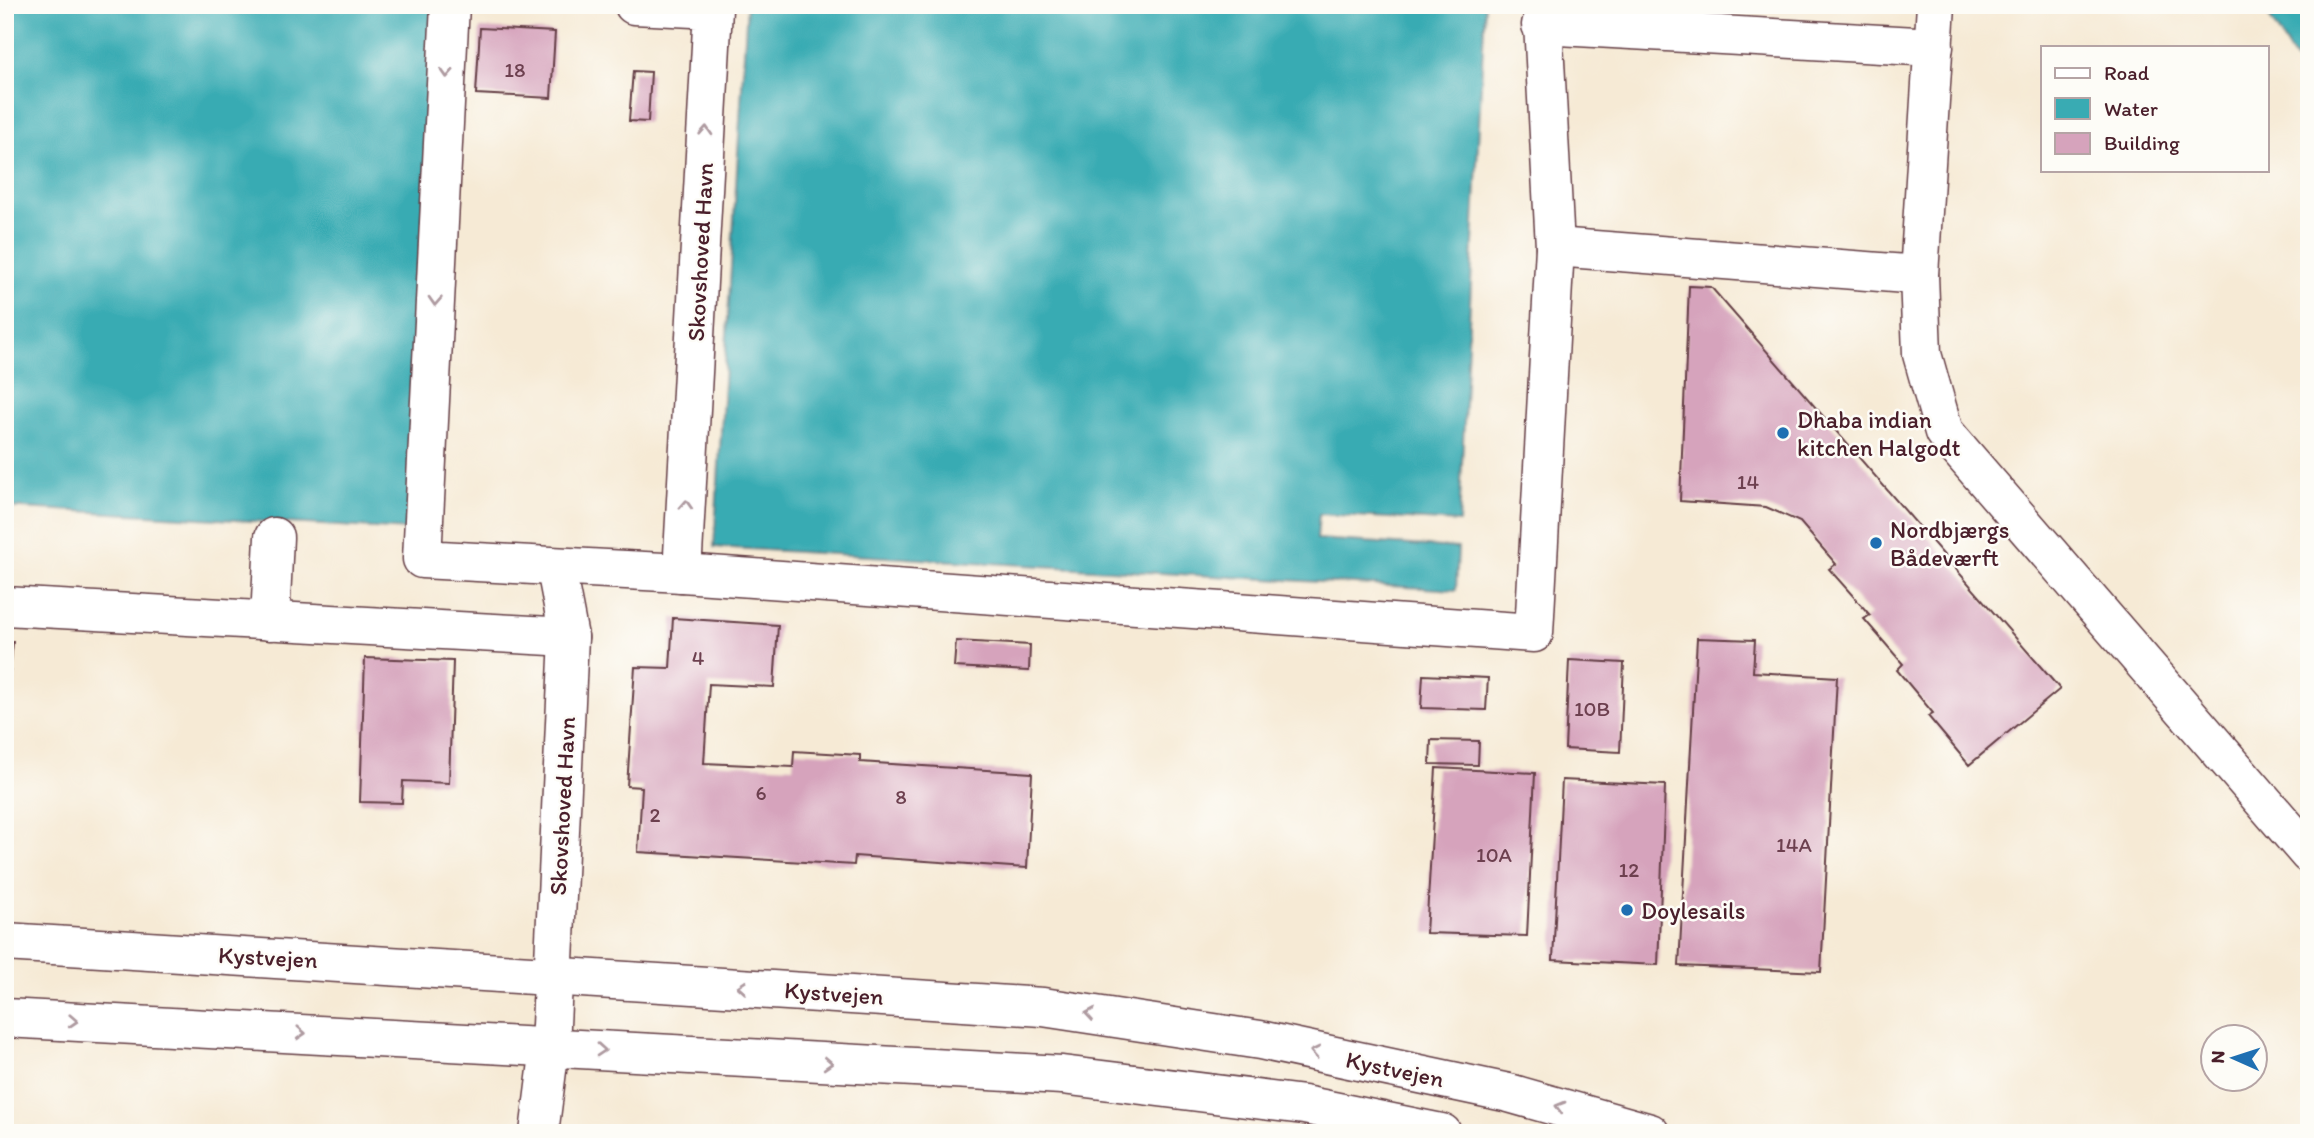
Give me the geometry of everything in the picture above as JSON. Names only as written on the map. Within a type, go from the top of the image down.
[{"type":"main road","points":[[450,5],[422,559],[556,569],[682,573],[1534,633],[1555,247],[1542,15],[1934,47]]},
{"type":"main road","name":"Skovshoved Havn","points":[[634,5],[713,9],[682,573]]},
{"type":"main road","points":[[1936,5],[1919,275],[1922,355],[1944,432],[2309,854]]},
{"type":"main road","points":[[1555,247],[1919,275]]},
{"type":"main road","points":[[270,621],[274,537]]},
{"type":"main road","name":"Skovshoved Havn","points":[[539,1133],[550,1047],[569,637],[556,569]]},
{"type":"main road","points":[[5,606],[569,637]]},
{"type":"main road","name":"Kystvejen","points":[[5,942],[553,974],[1043,1007],[1273,1043],[1509,1093],[1650,1133]]},
{"type":"main road","points":[[5,1018],[1062,1075],[1304,1105],[1442,1133]]},
{"type":"water","points":[[5,5],[436,5],[409,530],[5,507]]},
{"type":"water","points":[[747,5],[1485,5],[1459,522],[1319,514],[1317,539],[1458,548],[1456,590],[714,547]]},
{"type":"water","points":[[2262,5],[2309,5],[2309,83]]},
{"type":"building","points":[[480,28],[555,32],[551,98],[476,94]]},
{"type":"building","points":[[633,71],[651,72],[648,122],[629,121]]},
{"type":"building","name":"Nordbjærgs Bådeværft","points":[[1689,286],[1711,287],[2060,689],[1969,765],[1928,716],[1933,713],[1897,670],[1903,664],[1864,619],[1870,615],[1829,569],[1836,564],[1800,522],[1766,507],[1680,501]]},
{"type":"building","points":[[673,618],[778,625],[774,687],[709,684],[704,763],[793,767],[794,751],[860,755],[860,762],[1032,773],[1027,868],[855,856],[854,865],[638,852],[642,787],[627,786],[635,667],[670,668]]},
{"type":"building","points":[[1697,638],[1755,640],[1753,672],[1837,677],[1821,972],[1679,966]]},
{"type":"building","points":[[956,641],[1030,645],[1029,671],[954,667]]},
{"type":"building","points":[[5,642],[13,642],[10,672],[5,671]]},
{"type":"building","points":[[365,658],[453,661],[449,783],[403,781],[402,803],[360,802]]},
{"type":"building","points":[[1569,660],[1624,663],[1620,752],[1565,749]]},
{"type":"building","points":[[1423,675],[1488,678],[1486,710],[1421,708]]},
{"type":"building","points":[[1431,740],[1479,741],[1478,765],[1430,764]]},
{"type":"building","points":[[1436,768],[1535,773],[1527,936],[1426,933]]},
{"type":"building","points":[[1562,780],[1665,785],[1658,965],[1553,960]]},
{"type":"place","name":"Dhaba indian kitchen Halgodt","points":[[1783,433]]},
{"type":"place","name":"Nordbjærgs Bådeværft","points":[[1876,543]]},
{"type":"place","name":"Doylesails","points":[[1627,910]]}]
